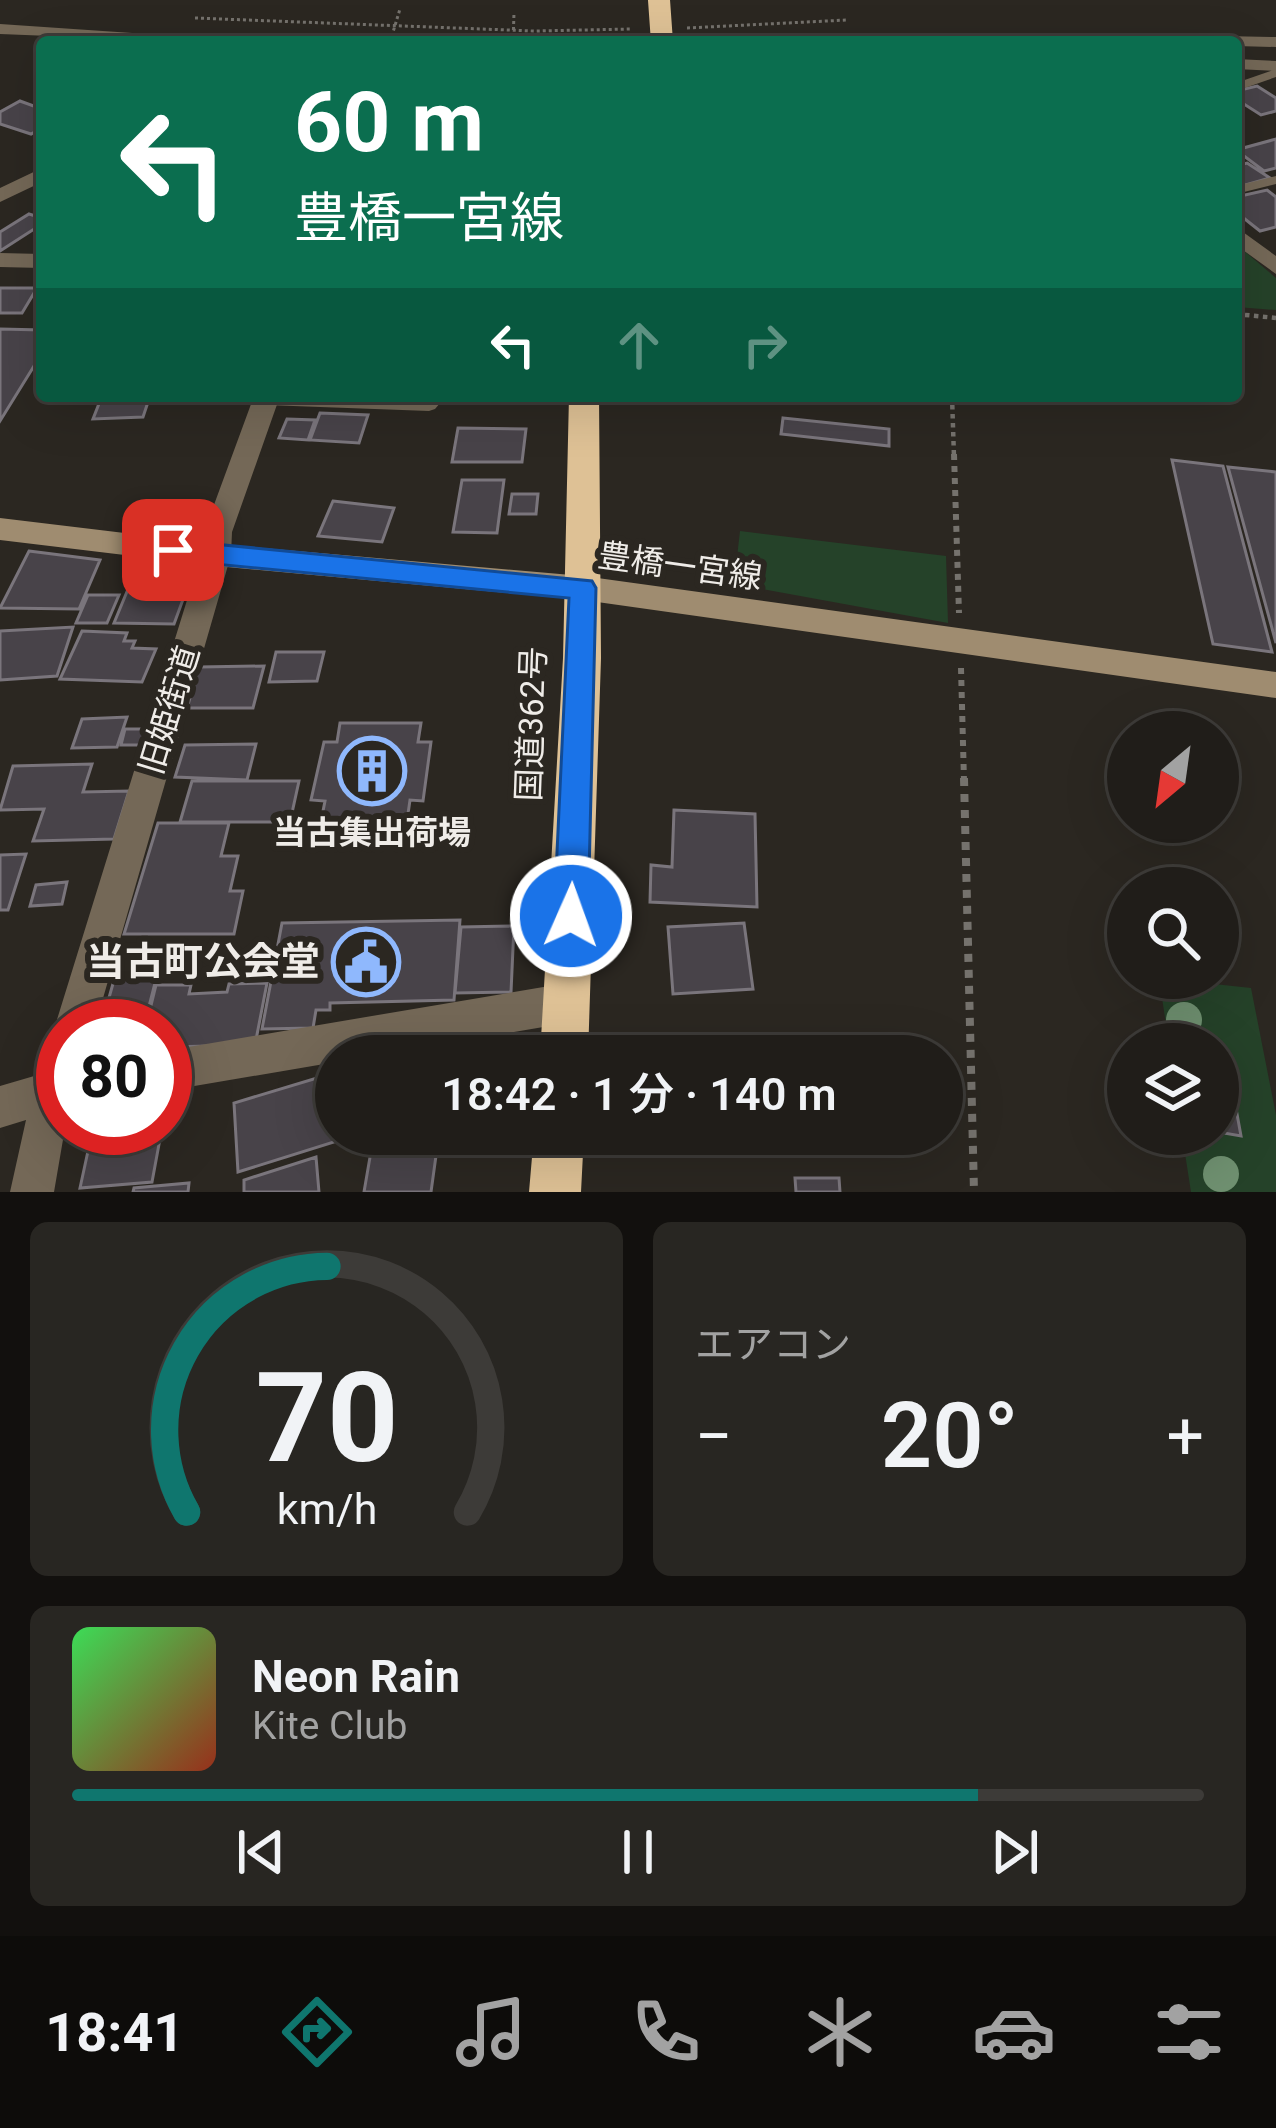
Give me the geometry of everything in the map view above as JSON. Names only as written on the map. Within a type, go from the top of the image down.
[{"type":"highway","points":[[659,0],[662,36]]},
{"type":"highway","name":"国道362号","points":[[565,1035],[583,588],[584,402]]},
{"type":"highway","points":[[555,1192],[558,1155]]},
{"type":"main road","name":"豊橋一宮線","points":[[0,529],[216,555],[583,588],[1276,685]]},
{"type":"street","points":[[0,28],[109,36]]},
{"type":"street","points":[[1242,41],[1276,42]]},
{"type":"street","points":[[1242,65],[1276,69]]},
{"type":"street","points":[[0,196],[36,176]]},
{"type":"street","points":[[1242,239],[1276,267]]},
{"type":"street","points":[[0,260],[36,261]]},
{"type":"street","name":"旧姫街道","points":[[83,999],[216,555],[218,532],[265,402]]},
{"type":"street","points":[[192,1066],[567,1003]]},
{"type":"street","points":[[0,1107],[36,1092]]},
{"type":"street","points":[[32,1192],[42,1155]]},
{"type":"lane","points":[[1242,84],[1276,69]]},
{"type":"lane","points":[[1242,188],[1276,180]]},
{"type":"lane","points":[[347,402],[428,406],[432,402]]},
{"type":"path","points":[[392,36],[400,9]]},
{"type":"path","points":[[513,36],[514,14]]},
{"type":"path","points":[[1242,315],[1276,318]]},
{"type":"path","points":[[952,402],[974,1192]]},
{"type":"green space","points":[[1242,249],[1276,278],[1276,310],[1242,307]]},
{"type":"green space","points":[[740,531],[946,556],[948,623],[734,584]]},
{"type":"green space","points":[[1239,987],[1251,988],[1276,1115],[1276,1192],[1191,1192],[1185,1155],[1239,1155],[1239,1023],[1166,1023],[1162,999],[1239,999]]},
{"type":"building","points":[[1257,86],[1276,98],[1276,111],[1261,115],[1242,103],[1242,90]]},
{"type":"building","points":[[20,101],[36,107],[36,131],[31,134],[0,124],[0,112]]},
{"type":"building","points":[[1276,139],[1276,168],[1264,171],[1242,154],[1242,148]]},
{"type":"building","points":[[1247,163],[1270,178],[1242,186],[1242,164]]},
{"type":"building","points":[[1267,190],[1276,197],[1276,227],[1260,231],[1242,217],[1242,196]]},
{"type":"building","points":[[29,214],[36,216],[36,228],[0,251],[0,232]]},
{"type":"building","points":[[0,288],[36,288],[22,313],[0,313]]},
{"type":"building","points":[[0,329],[36,330],[36,363],[0,421]]},
{"type":"building","points":[[100,402],[148,402],[143,417],[93,419]]},
{"type":"building","points":[[320,413],[368,415],[359,443],[310,440]]},
{"type":"building","points":[[783,418],[889,429],[889,446],[781,434]]},
{"type":"building","points":[[287,419],[315,420],[308,440],[279,438]]},
{"type":"building","points":[[458,428],[526,429],[522,462],[452,462]]},
{"type":"building","points":[[1172,460],[1223,466],[1272,652],[1213,644]]},
{"type":"building","points":[[1228,467],[1276,472],[1276,643]]},
{"type":"building","points":[[462,480],[504,480],[497,533],[453,532]]},
{"type":"building","points":[[512,494],[538,494],[536,514],[509,514]]},
{"type":"building","points":[[333,501],[394,508],[382,542],[318,536]]},
{"type":"building","points":[[29,551],[100,560],[79,609],[0,608]]},
{"type":"building","points":[[131,582],[189,583],[174,624],[114,623]]},
{"type":"building","points":[[88,595],[119,595],[107,623],[76,623]]},
{"type":"building","points":[[73,627],[57,676],[0,680],[0,631]]},
{"type":"building","points":[[82,631],[127,633],[124,641],[135,641],[132,648],[156,649],[142,682],[60,679]]},
{"type":"building","points":[[276,652],[324,652],[317,681],[269,682]]},
{"type":"building","points":[[264,666],[253,708],[187,708],[199,667]]},
{"type":"building","points":[[127,717],[117,747],[72,748],[82,719]]},
{"type":"building","name":"当古集出荷場","points":[[340,723],[421,723],[418,742],[431,742],[423,801],[410,800],[407,821],[321,821],[325,801],[311,800],[324,742],[337,742]]},
{"type":"building","points":[[125,729],[146,729],[142,745],[121,745]]},
{"type":"building","points":[[256,744],[247,780],[175,777],[185,745]]},
{"type":"building","points":[[92,764],[83,792],[129,791],[114,839],[33,841],[44,809],[0,810],[13,766]]},
{"type":"building","points":[[192,781],[299,781],[290,822],[180,822]]},
{"type":"building","points":[[674,810],[755,814],[757,907],[650,902],[651,865],[672,867]]},
{"type":"building","points":[[158,823],[229,823],[221,856],[238,856],[230,891],[243,891],[234,934],[124,934]]},
{"type":"building","points":[[26,854],[8,910],[0,910],[0,855]]},
{"type":"building","points":[[67,882],[62,904],[30,906],[36,885]]},
{"type":"building","name":"当古町公会堂","points":[[460,920],[454,1000],[330,1003],[330,1010],[316,1010],[313,1028],[262,1029],[282,923]]},
{"type":"building","points":[[744,923],[753,989],[673,994],[668,927]]},
{"type":"building","points":[[514,926],[511,992],[455,993],[461,927]]},
{"type":"building","points":[[156,979],[151,999],[109,999],[114,980]]},
{"type":"building","points":[[267,983],[255,1045],[192,1046],[192,999],[153,999],[156,985],[191,985],[189,994],[227,992],[229,984]]},
{"type":"building","points":[[315,1079],[315,1148],[238,1172],[234,1103]]},
{"type":"building","points":[[87,1155],[157,1155],[152,1182],[80,1188]]},
{"type":"building","points":[[370,1155],[436,1155],[431,1192],[364,1192]]},
{"type":"building","points":[[316,1157],[319,1192],[244,1192],[244,1180]]},
{"type":"building","points":[[795,1178],[839,1178],[840,1192],[796,1192]]},
{"type":"building","points":[[189,1183],[188,1192],[133,1192],[134,1188]]},
{"type":"place","name":"当古集出荷場","points":[[372,771]]},
{"type":"place","name":"当古町公会堂","points":[[366,962]]},
{"type":"route","points":[[173,550],[583,588],[571,916]]}]
